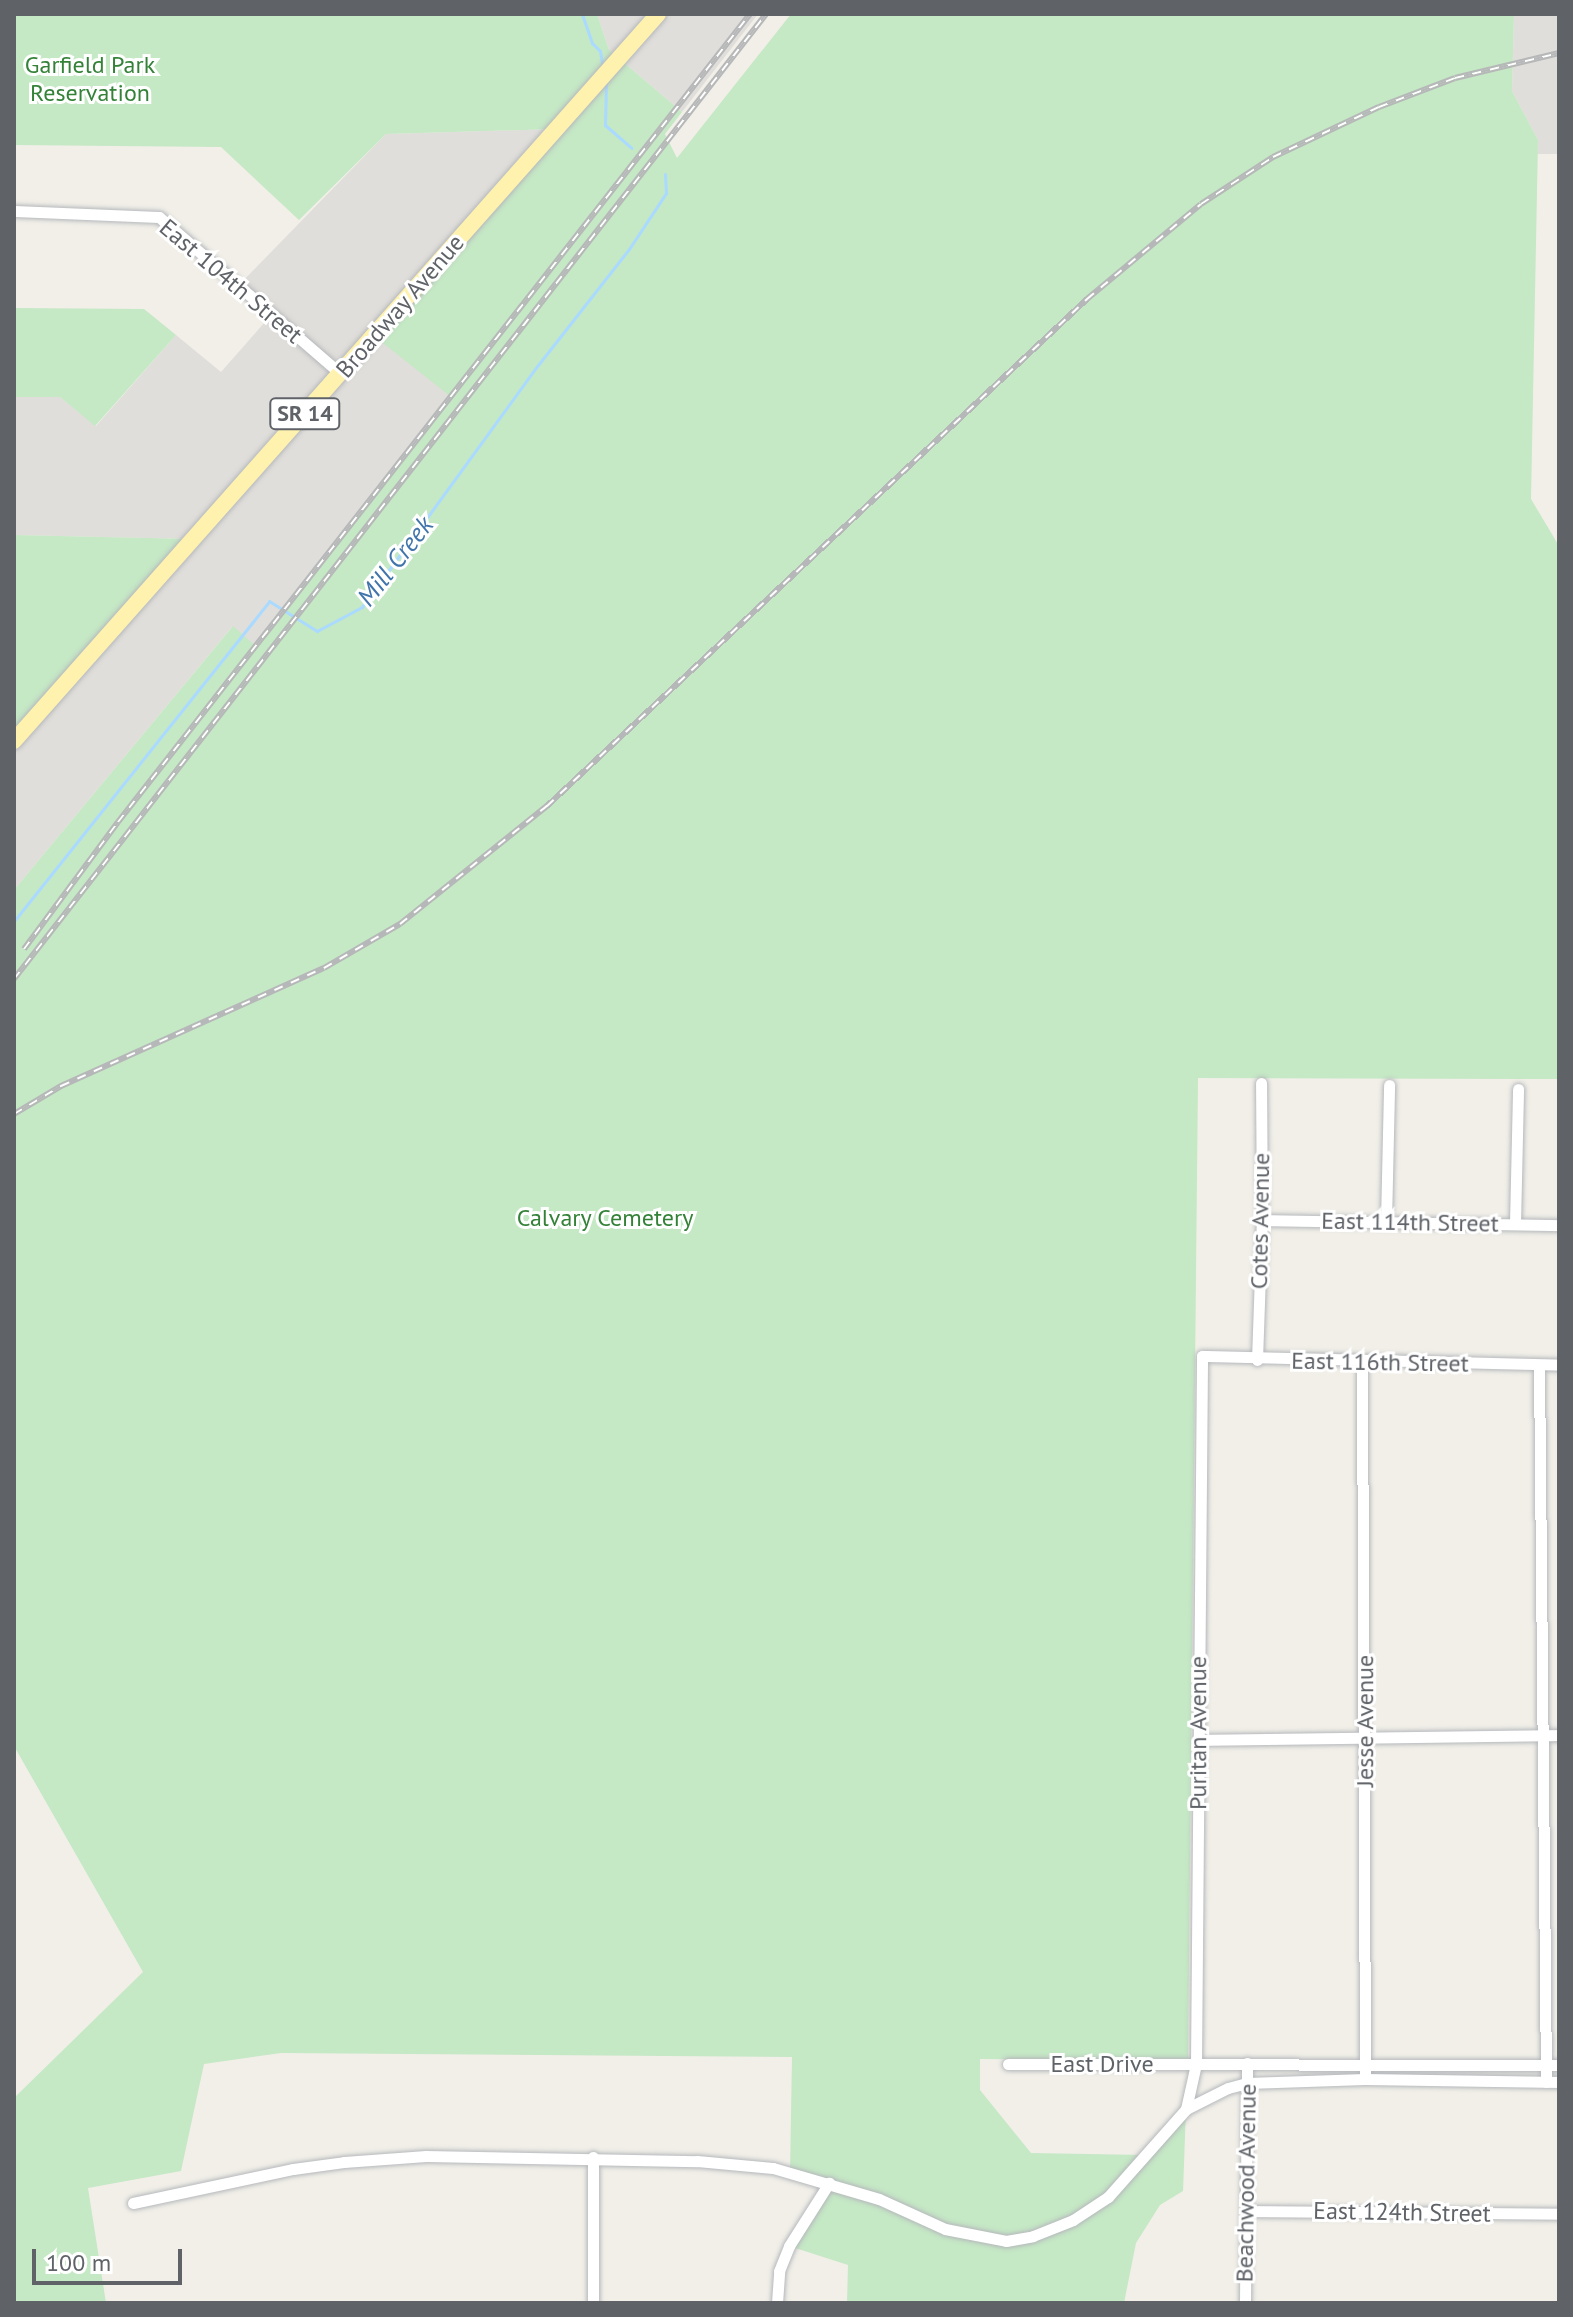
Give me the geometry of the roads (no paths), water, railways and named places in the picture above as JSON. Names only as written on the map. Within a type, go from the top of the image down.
[{"type":"main road","name":"Broadway Avenue","points":[[14,741],[658,14]]},
{"type":"street","name":"East 104th Street","points":[[14,211],[159,217],[341,374]]},
{"type":"street","name":"Cotes Avenue","points":[[1257,1360],[1262,1220],[1261,1083]]},
{"type":"street","points":[[1386,1222],[1389,1085]]},
{"type":"street","points":[[1515,1224],[1518,1089]]},
{"type":"street","name":"East 114th Street","points":[[1262,1220],[1559,1225]]},
{"type":"street","name":"East 116th Street","points":[[1202,1356],[1257,1360],[1559,1365]]},
{"type":"street","name":"Puritan Avenue","points":[[1186,2109],[1196,2064],[1202,1356]]},
{"type":"street","name":"Jesse Avenue","points":[[1362,1362],[1366,1736],[1365,2079]]},
{"type":"street","points":[[1539,1365],[1540,1735],[1553,2065],[1546,2082]]},
{"type":"street","points":[[1198,1740],[1559,1735]]},
{"type":"street","name":"Beachwood Avenue","points":[[1245,2303],[1247,2063]]},
{"type":"street","name":"East Drive","points":[[1008,2064],[1553,2065]]},
{"type":"street","points":[[133,2203],[293,2169],[344,2162],[426,2156],[593,2157],[773,2168],[879,2199],[945,2229],[1006,2241],[1033,2236],[1073,2220],[1108,2197],[1186,2109],[1228,2088],[1247,2083],[1365,2079],[1559,2082]]},
{"type":"street","points":[[593,2157],[593,2303]]},
{"type":"street","points":[[777,2303],[779,2271],[789,2246],[829,2183]]},
{"type":"street","name":"East 124th Street","points":[[1246,2211],[1559,2214]]},
{"type":"waterway","name":"Mill Creek","points":[[582,14],[592,43],[600,51],[603,69]]},
{"type":"waterway","name":"Mill Creek","points":[[606,84],[605,125],[631,148]]},
{"type":"waterway","name":"Mill Creek","points":[[14,921],[269,601],[317,631],[362,607],[538,365],[629,249],[666,193],[665,174]]},
{"type":"railway","points":[[24,949],[118,822],[750,14]]},
{"type":"railway","points":[[14,979],[766,14]]},
{"type":"railway","points":[[14,1114],[61,1086],[324,968],[400,924],[547,806],[1087,299],[1201,204],[1273,157],[1379,107],[1455,78],[1559,53]]},
{"type":"park label","name":"Garfield Park Reservation","points":[[90,79]]},
{"type":"park label","name":"Calvary Cemetery","points":[[605,1218]]}]
